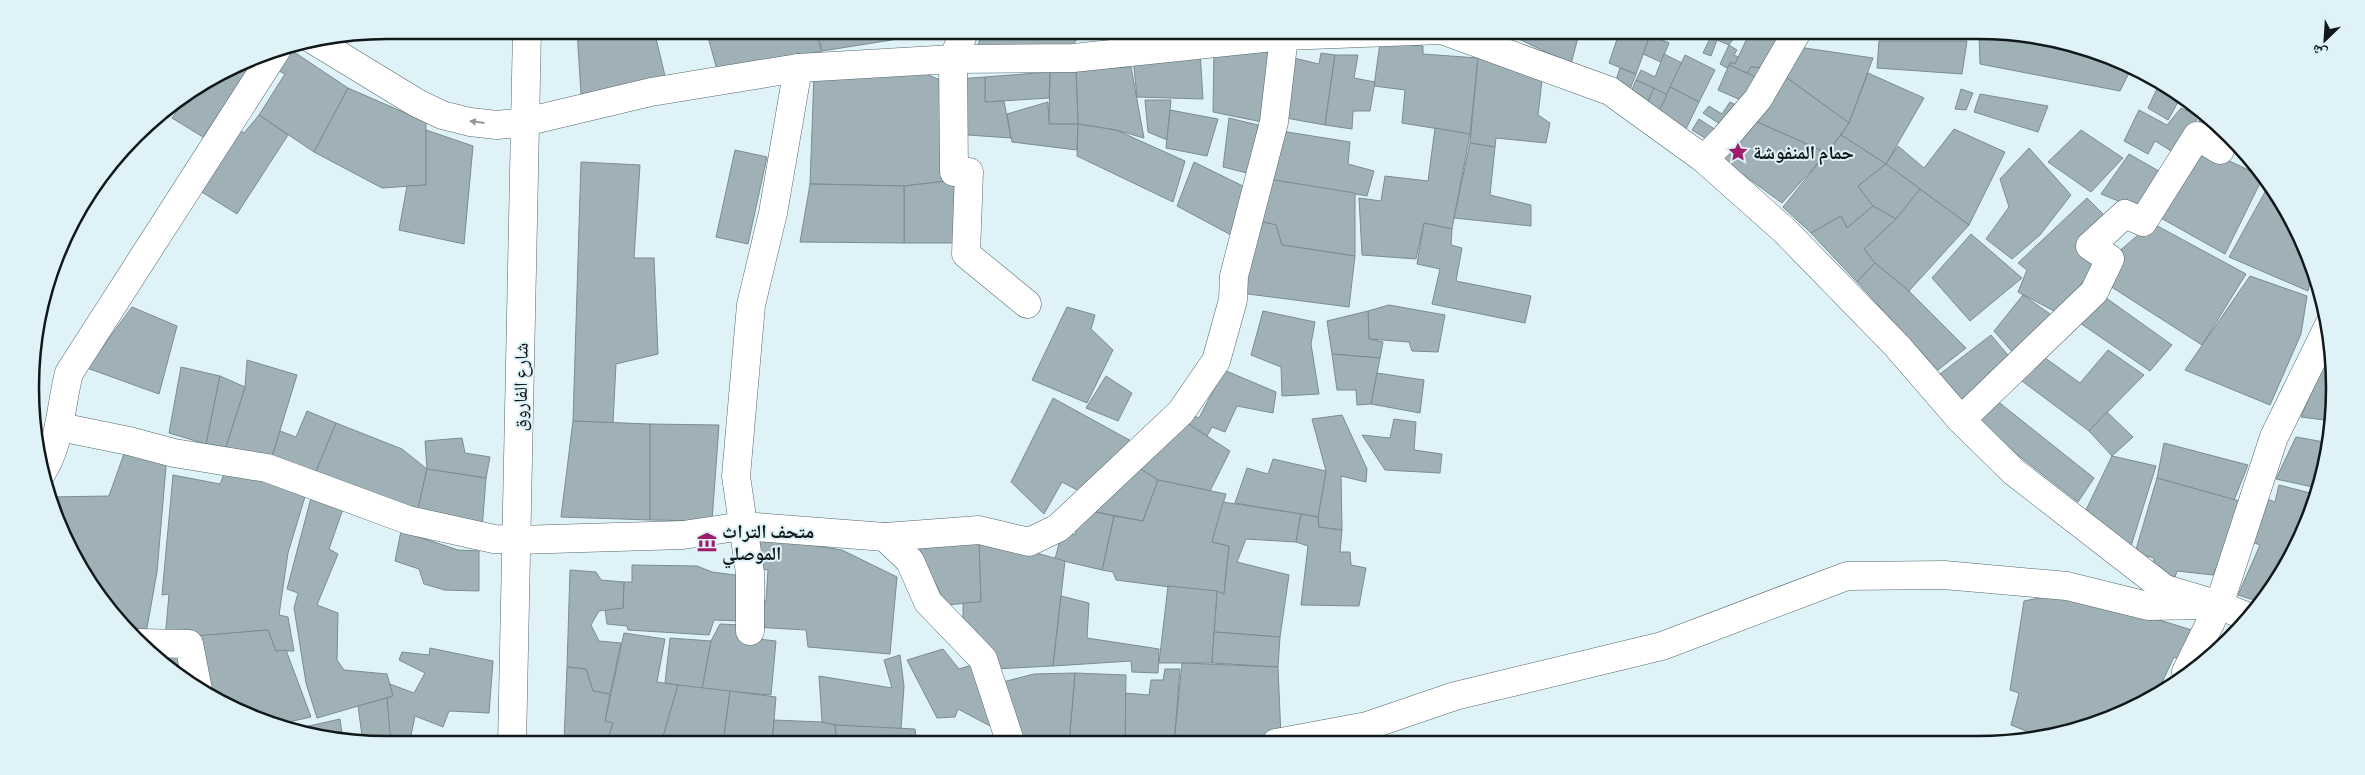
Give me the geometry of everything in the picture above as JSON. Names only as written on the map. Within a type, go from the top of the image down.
[{"type":"street","name":"شارع الفاروق","points":[[512,736],[518,540],[527,39]]},
{"type":"street","points":[[961,39],[952,59],[954,172],[969,172],[966,254],[1027,304]]},
{"type":"street","points":[[321,45],[417,103],[442,115],[470,122],[498,125],[525,122],[652,92],[798,68],[952,59],[1073,58],[1255,39]]},
{"type":"street","points":[[60,427],[129,441],[174,453],[267,468],[408,520],[494,539],[518,540],[683,535],[744,526],[885,537],[979,530],[1029,542],[1058,528],[1181,412],[1216,362],[1233,300],[1234,276],[1274,122],[1284,39]]},
{"type":"street","points":[[1467,39],[1610,91],[1704,159],[1785,231],[1897,346],[1962,420],[2014,472],[2165,589],[2219,605],[2242,615]]},
{"type":"street","points":[[1704,159],[1724,139],[1758,98],[1793,39]]},
{"type":"street","points":[[47,464],[51,458],[60,427],[63,399],[69,373],[271,59]]},
{"type":"street","points":[[750,631],[750,573],[736,476],[751,305],[773,213],[798,68]]},
{"type":"street","points":[[1962,420],[2094,292],[2110,259],[2090,246],[2126,214],[2143,222],[2197,136],[2220,150]]},
{"type":"street","points":[[2190,664],[2219,605],[2274,437],[2323,338]]},
{"type":"street","points":[[885,537],[910,560],[928,602],[983,659],[1009,736]]},
{"type":"street","points":[[1313,736],[1367,726],[1455,696],[1662,646],[1847,576],[1944,575],[2067,586],[2148,606],[2219,605]]},
{"type":"street","points":[[151,643],[189,644],[196,678]]},
{"type":"street","points":[[1367,726],[1380,736]]},
{"type":"building","points":[[578,39],[656,39],[666,80],[581,94]]},
{"type":"building","points":[[708,39],[817,39],[822,51],[719,77]]},
{"type":"building","points":[[819,39],[898,39],[822,51]]},
{"type":"building","points":[[980,39],[1077,39],[1071,49],[977,48]]},
{"type":"building","points":[[1519,39],[1578,39],[1571,64]]},
{"type":"building","points":[[1617,39],[1649,39],[1636,74],[1609,63]]},
{"type":"building","points":[[1649,39],[1660,39],[1669,43],[1661,62],[1643,54]]},
{"type":"building","points":[[1710,39],[1733,39],[1729,45],[1717,40],[1711,56],[1703,53]]},
{"type":"building","points":[[1747,39],[1778,39],[1763,68],[1751,67],[1747,73],[1729,65],[1731,62],[1735,64]]},
{"type":"building","points":[[1979,39],[2000,39],[2046,45],[2090,57],[2129,73],[2120,91],[1980,64]]},
{"type":"building","points":[[1879,41],[1967,41],[1962,74],[1877,68]]},
{"type":"building","points":[[1380,43],[1423,46],[1423,54],[1478,58],[1470,134],[1402,123],[1405,90],[1374,86]]},
{"type":"building","points":[[1277,45],[1267,123],[1213,112],[1214,48]]},
{"type":"building","points":[[1729,45],[1737,50],[1734,55],[1738,57],[1735,64],[1731,62],[1727,68],[1720,64]]},
{"type":"building","points":[[1798,47],[1873,58],[1849,123],[1787,78]]},
{"type":"building","points":[[1200,51],[1203,99],[1137,97],[1133,58]]},
{"type":"building","points":[[294,52],[348,88],[314,152],[259,115],[285,74],[275,69],[284,55]]},
{"type":"building","points":[[1321,53],[1335,55],[1325,125],[1286,118],[1290,57],[1319,64]]},
{"type":"building","points":[[1664,54],[1682,63],[1667,95],[1636,80],[1641,70],[1655,77]]},
{"type":"building","points":[[1335,55],[1358,55],[1354,78],[1375,82],[1370,111],[1353,111],[1352,129],[1325,125]]},
{"type":"building","points":[[1685,55],[1715,70],[1699,102],[1670,87]]},
{"type":"building","points":[[1478,58],[1497,60],[1542,80],[1538,115],[1550,123],[1546,143],[1496,138],[1495,147],[1470,143]]},
{"type":"building","points":[[1729,65],[1760,79],[1745,102],[1718,90]]},
{"type":"building","points":[[250,67],[203,137],[172,118],[179,109],[213,85]]},
{"type":"building","points":[[909,67],[945,82],[946,181],[904,186],[810,184],[814,74]]},
{"type":"building","points":[[1131,67],[1144,138],[1116,130],[1078,124],[1076,70]]},
{"type":"building","points":[[1751,67],[1763,68],[1760,79],[1747,73]]},
{"type":"building","points":[[1620,68],[1636,74],[1627,97],[1613,89]]},
{"type":"building","points":[[1076,70],[1078,124],[1049,124],[1050,72]]},
{"type":"building","points":[[1050,72],[1049,98],[985,102],[985,77]]},
{"type":"building","points":[[1868,73],[1924,98],[1886,164],[1841,135],[1849,123]]},
{"type":"building","points":[[985,77],[985,102],[1004,101],[1011,138],[968,135],[959,79]]},
{"type":"building","points":[[1787,78],[1849,123],[1827,153],[1755,121]]},
{"type":"building","points":[[1636,80],[1654,88],[1644,111],[1628,99]]},
{"type":"building","points":[[1670,87],[1699,102],[1685,131],[1656,117]]},
{"type":"building","points":[[348,88],[426,122],[426,185],[382,188],[314,152]]},
{"type":"building","points":[[1654,88],[1667,95],[1656,117],[1644,111]]},
{"type":"building","points":[[2157,88],[2178,103],[2168,120],[2148,108]]},
{"type":"building","points":[[1961,89],[1973,93],[1966,110],[1955,109]]},
{"type":"building","points":[[1980,94],[2048,106],[2038,132],[1974,112]]},
{"type":"building","points":[[1145,100],[1171,100],[1167,140],[1148,132]]},
{"type":"building","points":[[1048,102],[1049,124],[1078,124],[1077,150],[1012,142],[1007,114]]},
{"type":"building","points":[[1730,102],[1738,106],[1723,126],[1703,113],[1709,106],[1722,114]]},
{"type":"building","points":[[2181,108],[2198,118],[2176,154],[2155,141],[2148,154],[2124,141],[2139,110],[2167,125]]},
{"type":"building","points":[[1170,110],[1218,119],[1207,156],[1166,148]]},
{"type":"building","points":[[259,115],[288,135],[237,214],[197,189],[234,127],[244,133]]},
{"type":"building","points":[[1229,118],[1258,125],[1251,174],[1223,167]]},
{"type":"building","points":[[1699,119],[1716,130],[1708,140],[1692,130]]},
{"type":"building","points":[[2199,119],[2237,155],[2198,127]]},
{"type":"building","points":[[1755,121],[1827,153],[1782,203],[1723,160]]},
{"type":"building","points":[[1078,124],[1116,130],[1185,161],[1173,202],[1077,156]]},
{"type":"building","points":[[1435,128],[1470,134],[1452,229],[1424,223],[1416,259],[1362,255],[1359,198],[1381,201],[1385,176],[1428,181]]},
{"type":"building","points":[[1954,129],[2005,152],[1969,225],[1886,164],[1898,146],[1924,168]]},
{"type":"building","points":[[426,130],[473,146],[464,244],[399,230],[407,186],[426,185]]},
{"type":"building","points":[[2081,130],[2123,158],[2091,192],[2048,162]]},
{"type":"building","points":[[1281,131],[1350,142],[1348,164],[1374,171],[1367,196],[1268,179]]},
{"type":"building","points":[[1841,135],[1886,164],[1858,186],[1873,206],[1847,228],[1841,216],[1811,233],[1783,207]]},
{"type":"building","points":[[1470,143],[1495,147],[1490,195],[1531,205],[1531,226],[1454,218]]},
{"type":"building","points":[[2198,146],[2251,171],[2260,183],[2225,254],[2159,217]]},
{"type":"building","points":[[2029,148],[2071,195],[2040,235],[2012,259],[1986,239],[2009,207],[2000,179]]},
{"type":"building","points":[[735,150],[767,157],[748,244],[716,237]]},
{"type":"building","points":[[2129,154],[2164,174],[2138,209],[2101,194]]},
{"type":"building","points":[[581,162],[640,165],[634,258],[654,258],[658,354],[616,364],[613,423],[573,421]]},
{"type":"building","points":[[1194,162],[1247,188],[1231,235],[1177,206]]},
{"type":"building","points":[[1886,164],[1920,189],[1896,219],[1873,206],[1858,186]]},
{"type":"building","points":[[964,179],[960,243],[904,243],[904,186]]},
{"type":"building","points":[[1268,179],[1355,193],[1355,256],[1282,245],[1276,225],[1259,221]]},
{"type":"building","points":[[810,184],[904,186],[904,243],[800,242]]},
{"type":"building","points":[[1920,189],[1969,225],[1909,291],[1875,263],[1864,249],[1896,219]]},
{"type":"building","points":[[2265,192],[2280,213],[2300,254],[2310,282],[2308,291],[2229,257]]},
{"type":"building","points":[[2087,198],[2108,219],[2099,264],[2056,312],[2018,292],[2027,270],[2018,263]]},
{"type":"building","points":[[1873,206],[1896,219],[1864,249],[1875,263],[1857,282],[1811,233],[1841,216],[1847,228]]},
{"type":"building","points":[[1259,221],[1276,225],[1282,245],[1355,256],[1349,307],[1248,294],[1243,269]]},
{"type":"building","points":[[1424,223],[1452,229],[1451,245],[1462,248],[1456,281],[1531,296],[1525,323],[1432,304],[1440,269],[1417,264]]},
{"type":"building","points":[[2152,223],[2246,274],[2202,345],[2110,286],[2116,254]]},
{"type":"building","points":[[1971,234],[2022,278],[1970,321],[1932,278]]},
{"type":"building","points":[[1875,263],[1909,291],[1966,348],[1938,370],[1857,282]]},
{"type":"building","points":[[2250,276],[2307,296],[2301,334],[2270,405],[2185,370]]},
{"type":"building","points":[[2023,295],[2053,316],[2015,355],[1994,331]]},
{"type":"building","points":[[2102,295],[2172,345],[2150,371],[2080,323]]},
{"type":"building","points":[[1389,305],[1445,315],[1438,352],[1412,351],[1409,342],[1369,339],[1368,311]]},
{"type":"building","points":[[132,307],[177,326],[159,394],[87,368]]},
{"type":"building","points":[[1067,307],[1095,315],[1091,329],[1113,350],[1087,403],[1032,380]]},
{"type":"building","points":[[1263,311],[1315,322],[1311,344],[1319,394],[1282,396],[1281,367],[1251,355]]},
{"type":"building","points":[[1368,311],[1369,339],[1383,342],[1380,358],[1332,354],[1327,321]]},
{"type":"building","points":[[1991,335],[2012,360],[1965,403],[1940,374]]},
{"type":"building","points":[[2108,350],[2144,375],[2089,431],[2018,378],[2041,355],[2080,383]]},
{"type":"building","points":[[1332,354],[1380,358],[1371,404],[1357,405],[1356,390],[1337,390]]},
{"type":"building","points":[[247,360],[297,375],[271,460],[226,447],[245,387]]},
{"type":"building","points":[[2325,360],[2325,420],[2301,417]]},
{"type":"building","points":[[181,367],[220,376],[206,444],[169,433]]},
{"type":"building","points":[[1224,370],[1276,392],[1273,413],[1237,406],[1225,432],[1212,427],[1207,436],[1184,421],[1189,414],[1199,418]]},
{"type":"building","points":[[1377,373],[1424,380],[1420,413],[1371,404]]},
{"type":"building","points":[[220,376],[245,387],[226,447],[206,444]]},
{"type":"building","points":[[1106,376],[1132,393],[1118,421],[1086,408]]},
{"type":"building","points":[[1053,398],[1133,442],[1079,491],[1062,482],[1044,514],[1011,482]]},
{"type":"building","points":[[1996,400],[2094,478],[2078,502],[1973,420]]},
{"type":"building","points":[[307,411],[336,423],[314,476],[271,460],[280,431],[296,437]]},
{"type":"building","points":[[2107,412],[2133,437],[2112,456],[2089,431]]},
{"type":"building","points":[[1342,415],[1367,469],[1366,482],[1341,476],[1342,530],[1319,527],[1318,517],[1326,471],[1312,419]]},
{"type":"building","points":[[1394,419],[1416,422],[1414,450],[1442,454],[1440,473],[1385,470],[1362,435],[1390,438]]},
{"type":"building","points":[[573,421],[650,424],[650,520],[561,517]]},
{"type":"building","points":[[1184,421],[1230,451],[1210,491],[1158,480],[1133,464]]},
{"type":"building","points":[[336,423],[402,449],[427,469],[417,513],[314,476]]},
{"type":"building","points":[[650,424],[719,425],[712,521],[650,520]]},
{"type":"building","points":[[2296,437],[2322,442],[2312,487],[2276,479]]},
{"type":"building","points":[[462,438],[465,453],[490,457],[486,478],[427,469],[425,441]]},
{"type":"building","points":[[2164,443],[2248,465],[2234,500],[2157,478]]},
{"type":"building","points":[[126,448],[167,455],[157,572],[145,638],[111,600],[85,562],[65,521],[56,497],[109,496]]},
{"type":"building","points":[[2112,456],[2156,466],[2131,546],[2084,514]]},
{"type":"building","points":[[1273,459],[1326,471],[1318,517],[1235,503],[1247,468],[1268,474]]},
{"type":"building","points":[[1133,464],[1158,480],[1143,521],[1081,509]]},
{"type":"building","points":[[226,469],[307,490],[288,553],[279,615],[288,617],[294,651],[276,651],[268,630],[165,639],[169,594],[162,595],[173,475],[220,484]]},
{"type":"building","points":[[427,469],[486,478],[482,530],[417,513]]},
{"type":"building","points":[[2157,478],[2243,502],[2213,575],[2177,571],[2175,577],[2153,568],[2154,558],[2135,553]]},
{"type":"building","points":[[1158,480],[1226,494],[1212,542],[1229,546],[1224,594],[1116,580],[1113,572],[1102,570],[1114,516],[1143,521]]},
{"type":"building","points":[[2279,485],[2310,493],[2300,521],[2280,562],[2254,600],[2238,595],[2260,545],[2252,542],[2267,499],[2275,502]]},
{"type":"building","points":[[312,494],[344,506],[329,549],[338,554],[317,605],[338,613],[337,660],[344,670],[387,674],[393,696],[317,718],[306,683],[294,608],[298,593],[287,589]]},
{"type":"building","points":[[1223,502],[1301,514],[1296,542],[1246,539],[1237,562],[1289,575],[1280,637],[1214,632],[1217,591],[1224,594],[1229,546],[1212,542]]},
{"type":"building","points":[[1081,509],[1114,516],[1102,570],[1055,559],[1062,532],[1075,535]]},
{"type":"building","points":[[1301,514],[1318,517],[1319,527],[1342,530],[1340,552],[1350,552],[1351,565],[1366,568],[1359,606],[1301,605],[1308,546],[1296,542]]},
{"type":"building","points":[[401,531],[458,550],[479,551],[479,591],[445,590],[424,584],[419,569],[395,561]]},
{"type":"building","points":[[754,536],[842,550],[897,577],[890,654],[808,647],[806,630],[753,627],[753,602],[766,601],[768,570],[754,568]]},
{"type":"building","points":[[979,537],[981,602],[946,605],[934,580],[925,581],[919,543]]},
{"type":"building","points":[[979,537],[1065,561],[1053,666],[994,669],[963,629],[963,603],[981,602]]},
{"type":"building","points":[[632,565],[697,566],[712,572],[743,576],[742,621],[714,620],[709,635],[628,630],[627,626],[607,624],[605,609],[623,608],[624,582],[632,582]]},
{"type":"building","points":[[570,570],[596,572],[601,580],[624,582],[623,608],[599,611],[591,625],[599,641],[621,643],[610,694],[593,691],[586,669],[567,667]]},
{"type":"building","points":[[1168,586],[1217,591],[1212,663],[1159,663]]},
{"type":"building","points":[[2059,594],[2117,607],[2195,631],[2184,662],[2174,657],[2161,684],[2152,690],[2090,718],[2046,730],[2029,732],[2011,725],[2019,693],[2010,690],[2024,601]]},
{"type":"building","points":[[1061,596],[1089,603],[1087,638],[1159,649],[1158,673],[1132,672],[1131,661],[1053,666]]},
{"type":"building","points":[[720,624],[742,625],[741,637],[776,641],[771,695],[702,689],[711,641]]},
{"type":"building","points":[[268,630],[276,651],[286,650],[311,717],[289,722],[275,718],[233,700],[204,684],[194,636]]},
{"type":"building","points":[[1214,632],[1280,637],[1278,667],[1212,663]]},
{"type":"building","points":[[624,633],[665,639],[657,682],[678,685],[663,736],[609,736],[613,723],[605,721]]},
{"type":"building","points":[[670,638],[711,641],[702,689],[665,683]]},
{"type":"building","points":[[155,648],[186,649],[184,670]]},
{"type":"building","points":[[430,648],[493,661],[489,713],[449,711],[443,727],[415,716],[411,736],[389,734],[387,698],[393,696],[390,684],[414,693],[425,673],[399,660],[402,652],[429,655]]},
{"type":"building","points":[[943,649],[959,669],[981,662],[992,727],[958,709],[955,717],[937,718],[907,660]]},
{"type":"building","points":[[900,655],[904,686],[901,729],[835,725],[822,722],[819,676],[892,688],[884,660]]},
{"type":"building","points":[[1182,663],[1278,667],[1281,736],[1175,736]]},
{"type":"building","points":[[567,667],[586,669],[593,691],[610,694],[605,721],[613,723],[609,736],[564,736]]},
{"type":"building","points":[[1165,669],[1180,669],[1175,736],[1125,736],[1125,693],[1149,695],[1151,680],[1163,680]]},
{"type":"building","points":[[1075,673],[1126,675],[1125,736],[1070,736]]},
{"type":"building","points":[[1075,673],[1070,736],[1018,736],[999,683],[1034,674]]},
{"type":"building","points":[[678,685],[730,691],[724,736],[663,736]]},
{"type":"building","points":[[730,691],[776,697],[773,736],[724,736]]},
{"type":"building","points":[[387,698],[390,736],[362,736],[358,706]]},
{"type":"building","points":[[340,719],[342,733],[319,730],[306,727]]},
{"type":"building","points":[[774,720],[822,722],[835,725],[836,736],[773,736]]},
{"type":"building","points":[[835,725],[915,729],[916,736],[836,736]]},
{"type":"place","name":"حمام المنفوشة","points":[[1738,152]]},
{"type":"place","name":"متحف التراث الموصلي","points":[[707,542]]}]
